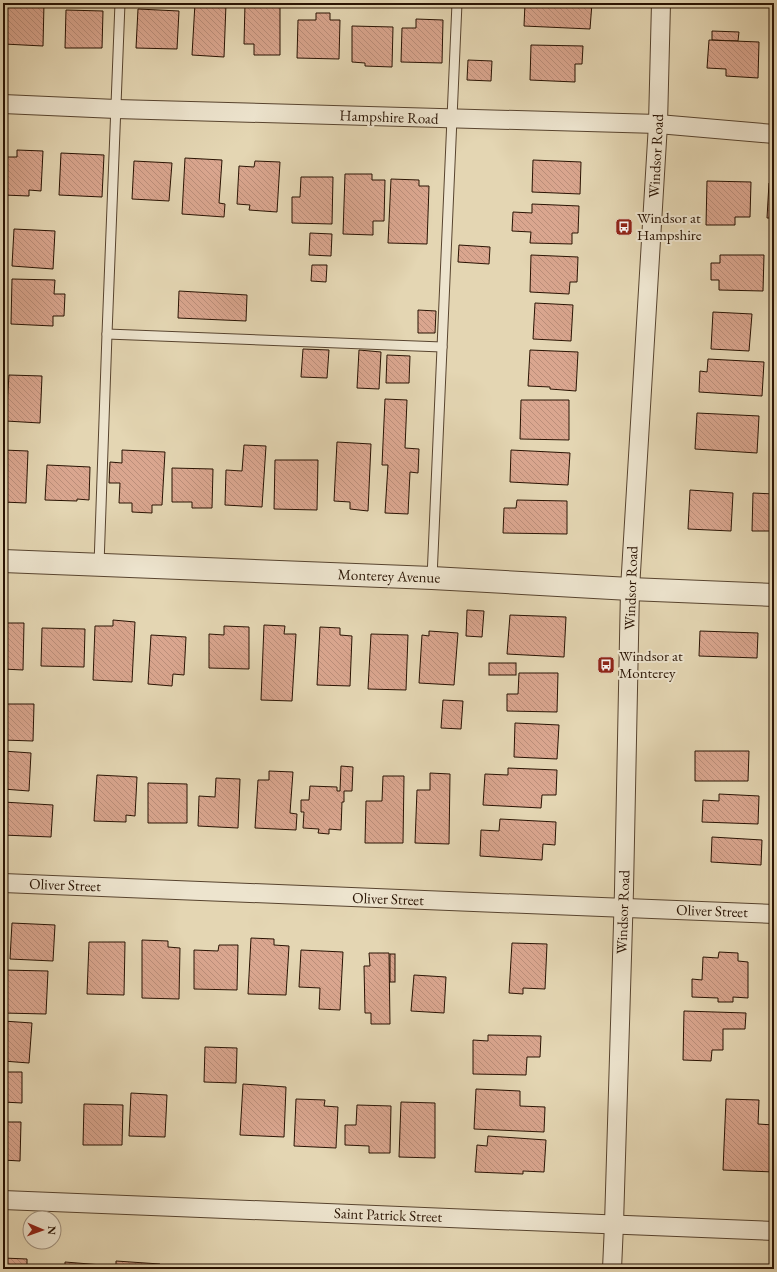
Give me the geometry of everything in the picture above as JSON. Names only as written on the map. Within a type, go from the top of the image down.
[{"type":"street","name":"Windsor Road","points":[[612,1269],[623,908],[630,589],[658,124],[661,3]]},
{"type":"street","name":"Hampshire Road","points":[[3,104],[116,109],[658,124],[774,134]]},
{"type":"street","name":"Monterey Avenue","points":[[3,561],[432,578],[774,595]]},
{"type":"street","name":"Oliver Street","points":[[3,883],[774,914]]},
{"type":"street","name":"Saint Patrick Street","points":[[3,1200],[774,1231]]},
{"type":"lane","points":[[99,565],[120,3]]},
{"type":"lane","points":[[432,578],[457,3]]},
{"type":"lane","points":[[107,334],[442,347]]},
{"type":"building","points":[[6,3],[44,3],[43,46],[4,44]]},
{"type":"building","points":[[195,3],[226,4],[224,57],[192,55]]},
{"type":"building","points":[[245,3],[280,3],[280,55],[254,55],[254,44],[244,44]]},
{"type":"building","points":[[525,3],[592,3],[590,29],[524,26]]},
{"type":"building","points":[[138,9],[179,11],[177,49],[136,48]]},
{"type":"building","points":[[66,10],[103,11],[102,48],[65,48]]},
{"type":"building","points":[[316,13],[330,13],[330,20],[340,20],[339,59],[297,58],[298,20],[316,20]]},
{"type":"building","points":[[416,19],[443,20],[442,63],[401,62],[402,28],[416,28]]},
{"type":"building","points":[[352,26],[393,27],[392,67],[365,66],[365,63],[352,62]]},
{"type":"building","points":[[712,31],[739,32],[738,41],[712,40]]},
{"type":"building","points":[[709,40],[759,42],[758,78],[726,76],[726,69],[707,68]]},
{"type":"building","points":[[774,41],[774,74],[772,74]]},
{"type":"building","points":[[531,45],[583,46],[582,64],[575,64],[575,82],[530,80]]},
{"type":"building","points":[[468,60],[492,61],[491,81],[467,80]]},
{"type":"building","points":[[17,150],[43,151],[41,191],[29,190],[29,196],[3,195],[3,157],[17,157]]},
{"type":"building","points":[[61,153],[104,155],[102,197],[59,195]]},
{"type":"building","points":[[185,158],[222,160],[219,203],[225,204],[224,217],[182,214]]},
{"type":"building","points":[[533,160],[581,162],[580,194],[532,192]]},
{"type":"building","points":[[134,161],[172,163],[169,201],[132,199]]},
{"type":"building","points":[[255,161],[280,162],[277,212],[249,210],[250,205],[237,204],[239,166],[254,167]]},
{"type":"building","points":[[345,174],[372,174],[372,180],[385,180],[384,221],[373,221],[373,235],[343,234]]},
{"type":"building","points":[[301,177],[333,177],[332,224],[292,223],[292,197],[300,197]]},
{"type":"building","points":[[391,179],[419,180],[419,186],[429,186],[427,244],[388,243]]},
{"type":"building","points":[[707,181],[751,182],[750,217],[735,217],[735,225],[706,225]]},
{"type":"building","points":[[769,183],[774,183],[774,218],[767,218]]},
{"type":"building","points":[[532,204],[579,206],[578,233],[572,233],[572,244],[530,243],[531,232],[512,231],[513,212],[532,213]]},
{"type":"building","points":[[14,229],[55,231],[53,269],[12,266]]},
{"type":"building","points":[[310,233],[332,234],[331,256],[309,255]]},
{"type":"building","points":[[459,245],[490,247],[489,264],[458,262]]},
{"type":"building","points":[[531,255],[578,257],[577,282],[570,282],[569,294],[530,292]]},
{"type":"building","points":[[720,255],[764,255],[763,291],[719,290],[719,280],[711,280],[711,263],[720,263]]},
{"type":"building","points":[[312,265],[327,265],[326,282],[311,281]]},
{"type":"building","points":[[12,279],[55,280],[54,294],[65,294],[64,316],[53,316],[53,326],[11,324]]},
{"type":"building","points":[[179,291],[247,295],[246,321],[178,318]]},
{"type":"building","points":[[535,303],[573,305],[571,341],[533,339]]},
{"type":"building","points":[[418,310],[436,311],[435,333],[418,333]]},
{"type":"building","points":[[713,312],[752,314],[749,351],[711,349]]},
{"type":"building","points":[[303,349],[329,350],[327,378],[301,377]]},
{"type":"building","points":[[359,350],[381,352],[379,389],[357,388]]},
{"type":"building","points":[[530,350],[578,352],[576,391],[550,389],[550,387],[528,386]]},
{"type":"building","points":[[387,355],[410,356],[409,383],[386,383]]},
{"type":"building","points":[[708,359],[764,362],[762,396],[699,392],[700,371],[707,372]]},
{"type":"building","points":[[9,375],[42,376],[40,423],[6,421]]},
{"type":"building","points":[[385,399],[407,400],[405,448],[419,449],[418,473],[410,472],[408,514],[385,513],[388,465],[382,465]]},
{"type":"building","points":[[521,400],[569,400],[569,440],[520,439]]},
{"type":"building","points":[[697,413],[759,416],[757,453],[695,449]]},
{"type":"building","points":[[337,442],[371,444],[368,511],[350,509],[350,502],[334,501]]},
{"type":"building","points":[[244,445],[266,446],[262,507],[225,505],[226,470],[242,471]]},
{"type":"building","points":[[3,450],[28,451],[26,503],[3,502]]},
{"type":"building","points":[[122,450],[165,452],[162,505],[152,505],[152,513],[132,512],[132,503],[119,503],[120,483],[109,483],[110,462],[122,463]]},
{"type":"building","points":[[511,450],[570,453],[568,485],[510,482]]},
{"type":"building","points":[[275,460],[318,460],[317,510],[274,509]]},
{"type":"building","points":[[47,465],[90,467],[89,500],[45,500]]},
{"type":"building","points":[[172,468],[213,469],[212,508],[192,508],[192,502],[172,502]]},
{"type":"building","points":[[690,490],[733,493],[731,531],[688,529]]},
{"type":"building","points":[[753,493],[774,494],[774,531],[752,531]]},
{"type":"building","points":[[517,500],[567,501],[567,534],[503,533],[504,508],[516,508]]},
{"type":"building","points":[[467,610],[484,611],[482,637],[466,636]]},
{"type":"building","points":[[510,615],[566,617],[564,657],[507,654]]},
{"type":"building","points":[[113,620],[135,622],[132,682],[93,680],[95,626],[113,626]]},
{"type":"building","points":[[3,623],[24,623],[23,670],[3,669]]},
{"type":"building","points":[[264,625],[285,626],[284,634],[296,634],[292,701],[261,700]]},
{"type":"building","points":[[224,626],[249,627],[249,669],[209,668],[209,634],[224,635]]},
{"type":"building","points":[[320,627],[340,628],[340,635],[352,636],[350,686],[317,685]]},
{"type":"building","points":[[42,628],[85,629],[84,667],[41,666]]},
{"type":"building","points":[[429,631],[458,633],[454,685],[419,683],[422,635],[429,636]]},
{"type":"building","points":[[700,631],[758,633],[757,658],[699,656]]},
{"type":"building","points":[[371,634],[408,635],[406,690],[368,689]]},
{"type":"building","points":[[151,635],[186,637],[184,675],[173,674],[172,686],[148,684]]},
{"type":"building","points":[[772,639],[774,639],[774,663],[771,663]]},
{"type":"building","points":[[489,663],[516,663],[516,675],[489,675]]},
{"type":"building","points":[[519,673],[558,673],[557,712],[507,711],[507,694],[518,694]]},
{"type":"building","points":[[443,700],[463,701],[461,729],[441,728]]},
{"type":"building","points":[[3,704],[34,704],[33,741],[3,740]]},
{"type":"building","points":[[515,723],[559,725],[557,759],[514,757]]},
{"type":"building","points":[[3,751],[31,753],[29,791],[3,789]]},
{"type":"building","points":[[695,751],[749,751],[748,781],[695,781]]},
{"type":"building","points":[[341,766],[353,767],[352,791],[344,791],[341,830],[329,829],[329,834],[318,833],[319,829],[303,828],[304,812],[301,812],[301,800],[309,800],[310,786],[337,787],[337,791],[340,791]]},
{"type":"building","points":[[508,768],[557,770],[556,795],[542,795],[541,808],[483,805],[485,774],[508,775]]},
{"type":"building","points":[[269,771],[293,772],[290,813],[297,814],[296,830],[255,828],[258,780],[269,780]]},
{"type":"building","points":[[430,773],[450,774],[449,844],[415,843],[417,790],[430,790]]},
{"type":"building","points":[[97,775],[137,777],[135,816],[126,815],[126,822],[94,821]]},
{"type":"building","points":[[383,776],[404,776],[403,843],[365,843],[366,801],[382,801]]},
{"type":"building","points":[[216,778],[240,779],[238,828],[198,826],[199,796],[215,797]]},
{"type":"building","points":[[148,783],[187,784],[187,823],[148,823]]},
{"type":"building","points":[[719,794],[759,796],[758,824],[702,822],[703,800],[719,801]]},
{"type":"building","points":[[3,802],[53,805],[51,837],[3,835]]},
{"type":"building","points":[[500,819],[556,822],[555,845],[543,844],[542,860],[480,856],[481,830],[499,831]]},
{"type":"building","points":[[712,837],[762,840],[761,865],[711,862]]},
{"type":"building","points":[[12,923],[55,925],[53,961],[10,959]]},
{"type":"building","points":[[251,938],[274,939],[274,945],[289,946],[286,995],[248,994]]},
{"type":"building","points":[[142,940],[168,941],[168,947],[180,948],[179,999],[142,998]]},
{"type":"building","points":[[89,942],[125,942],[124,995],[87,994]]},
{"type":"building","points":[[512,943],[547,944],[545,989],[523,988],[523,994],[509,993]]},
{"type":"building","points":[[219,945],[238,945],[237,990],[194,989],[194,950],[218,951]]},
{"type":"building","points":[[301,950],[343,952],[340,1010],[319,1009],[320,988],[299,987]]},
{"type":"building","points":[[719,952],[738,953],[738,961],[748,962],[748,998],[733,997],[733,1002],[718,1002],[718,998],[692,997],[692,979],[702,980],[703,957],[718,958]]},
{"type":"building","points":[[369,953],[389,953],[390,1024],[371,1024],[371,1013],[365,1013],[364,966],[370,966]]},
{"type":"building","points":[[390,954],[395,954],[395,982],[390,982]]},
{"type":"building","points":[[3,970],[48,971],[46,1014],[3,1013]]},
{"type":"building","points":[[414,975],[446,977],[444,1013],[411,1011]]},
{"type":"building","points":[[684,1011],[746,1013],[745,1029],[723,1029],[723,1050],[712,1050],[711,1061],[683,1060]]},
{"type":"building","points":[[3,1021],[32,1023],[29,1063],[3,1061]]},
{"type":"building","points":[[488,1035],[541,1036],[540,1057],[527,1057],[526,1075],[473,1074],[473,1040],[488,1041]]},
{"type":"building","points":[[205,1047],[237,1048],[236,1083],[204,1082]]},
{"type":"building","points":[[3,1072],[22,1072],[22,1103],[3,1102]]},
{"type":"building","points":[[243,1084],[286,1087],[284,1137],[240,1135]]},
{"type":"building","points":[[476,1089],[520,1091],[520,1106],[545,1107],[544,1132],[474,1129]]},
{"type":"building","points":[[131,1093],[167,1095],[165,1137],[129,1136]]},
{"type":"building","points":[[296,1099],[325,1100],[324,1106],[338,1107],[336,1148],[294,1146]]},
{"type":"building","points":[[726,1099],[759,1100],[758,1124],[774,1125],[774,1172],[723,1170]]},
{"type":"building","points":[[401,1102],[435,1103],[435,1158],[399,1157]]},
{"type":"building","points":[[84,1104],[123,1105],[122,1145],[83,1145]]},
{"type":"building","points":[[357,1105],[391,1106],[390,1153],[369,1153],[369,1146],[345,1145],[345,1125],[356,1125]]},
{"type":"building","points":[[3,1122],[21,1122],[20,1161],[3,1160]]},
{"type":"building","points":[[488,1136],[546,1140],[544,1172],[523,1171],[523,1174],[475,1172],[477,1145],[487,1146]]},
{"type":"building","points":[[3,1258],[27,1259],[27,1269],[3,1269]]},
{"type":"building","points":[[116,1261],[160,1264],[160,1269],[116,1269]]},
{"type":"building","points":[[65,1262],[102,1265],[101,1269],[65,1269]]},
{"type":"place","name":"Windsor at Hampshire","points":[[624,227]]},
{"type":"place","name":"Windsor at Monterey","points":[[606,665]]}]
